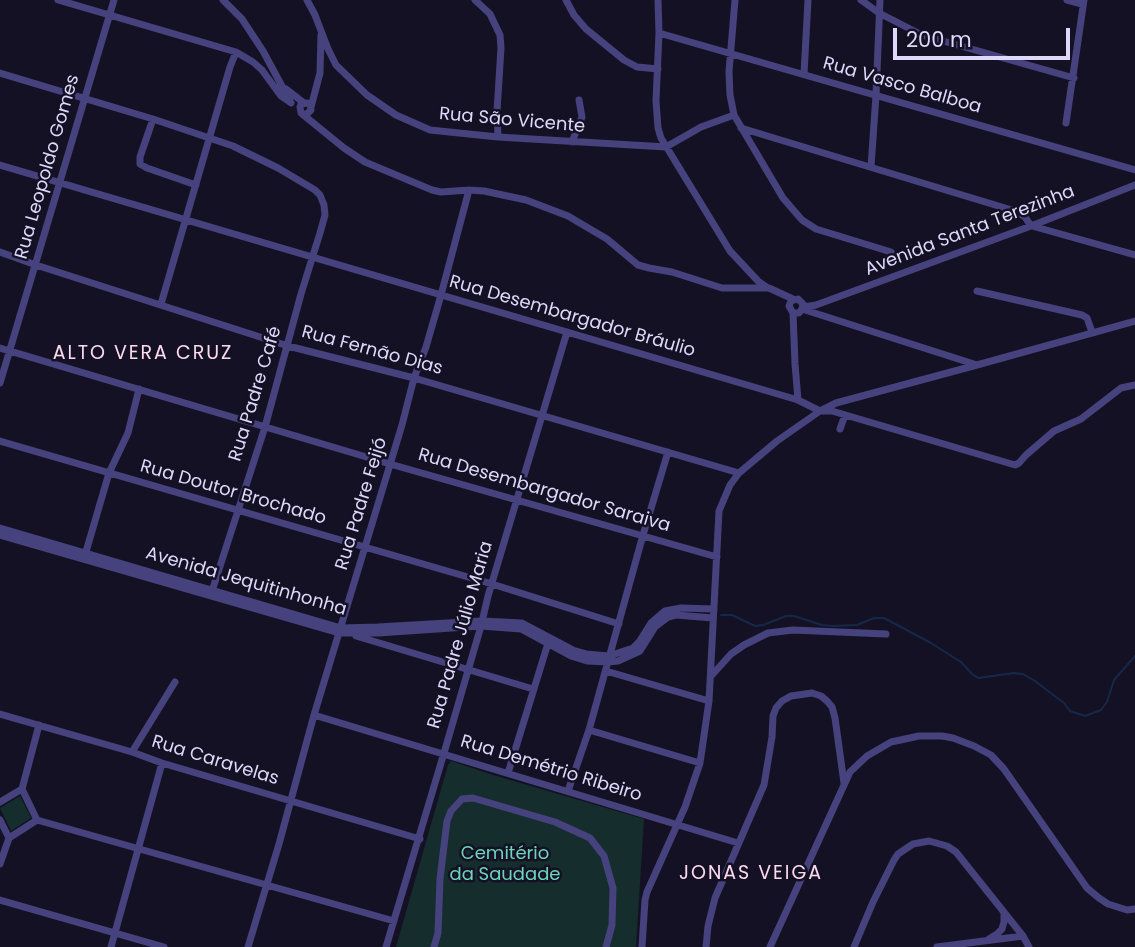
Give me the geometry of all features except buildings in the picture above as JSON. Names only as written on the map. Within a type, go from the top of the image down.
[{"type":"street","points":[[58,0],[236,52],[254,62],[281,96],[290,103],[306,108]]},
{"type":"street","name":"Rua Leopoldo Gomes","points":[[0,383],[114,0]]},
{"type":"street","points":[[223,0],[242,19],[263,51],[290,103]]},
{"type":"street","name":"Rua São Vicente","points":[[307,0],[336,65],[367,95],[396,115],[430,130],[666,147]]},
{"type":"street","points":[[475,0],[491,13],[500,35],[498,137]]},
{"type":"street","points":[[566,0],[579,22],[624,60],[636,67],[658,69]]},
{"type":"street","points":[[659,0],[657,128],[730,251],[763,286],[791,302],[798,299],[803,306],[977,365]]},
{"type":"street","points":[[735,0],[730,54],[730,95],[734,115],[783,198],[816,229],[893,255]]},
{"type":"street","points":[[804,74],[808,0]]},
{"type":"street","points":[[861,0],[879,13],[922,35],[1074,78]]},
{"type":"street","points":[[871,167],[877,95],[880,0]]},
{"type":"street","points":[[1066,123],[1083,2],[1067,0]]},
{"type":"street","points":[[306,108],[316,92],[320,73],[321,33]]},
{"type":"street","name":"Rua Vasco Balboa","points":[[659,33],[1135,170]]},
{"type":"street","points":[[161,304],[236,52]]},
{"type":"street","points":[[0,73],[209,137]]},
{"type":"street","points":[[274,87],[281,89],[283,86]]},
{"type":"street","points":[[283,86],[306,108],[318,128],[365,162],[432,190],[469,190],[526,200],[568,216],[607,239],[638,265],[672,272],[722,288],[763,286]]},
{"type":"street","points":[[572,142],[582,117],[579,100]]},
{"type":"street","points":[[666,147],[701,127],[734,115]]},
{"type":"street","points":[[153,119],[140,164],[197,185]]},
{"type":"street","points":[[741,128],[1015,211],[1025,217],[1031,226],[1135,255]]},
{"type":"street","name":"Rua Padre Café","points":[[209,137],[278,168],[315,190],[320,195],[325,215],[265,428],[212,591]]},
{"type":"street","name":"Rua Desembargador Bráulio","points":[[0,165],[798,400],[820,411],[832,411],[1015,465],[1054,431],[1081,419],[1121,388],[1135,385]]},
{"type":"street","name":"Avenida Santa Terezinha","points":[[803,306],[816,305],[1031,226],[1135,184]]},
{"type":"street","name":"Rua Padre Feijó","points":[[248,947],[314,715],[342,632],[414,378],[426,347],[469,190]]},
{"type":"street","name":"Rua Fernão Dias","points":[[0,252],[288,346],[414,378],[739,473]]},
{"type":"street","points":[[977,291],[1082,315],[1087,318],[1092,332]]},
{"type":"street","points":[[791,302],[789,309],[793,313],[798,400]]},
{"type":"street","points":[[793,313],[799,313],[803,306]]},
{"type":"street","points":[[642,947],[647,892],[678,824],[700,763],[711,676],[719,511],[730,485],[739,473],[777,441],[820,411],[842,401],[1135,321]]},
{"type":"street","name":"Rua Padre Júlio Maria","points":[[386,947],[420,839],[541,414],[567,332]]},
{"type":"street","name":"Rua Desembargador Saraiva","points":[[0,348],[265,428],[717,557]]},
{"type":"street","points":[[85,556],[109,473],[128,433],[139,389]]},
{"type":"street","points":[[840,429],[845,415]]},
{"type":"street","name":"Rua Doutor Brochado","points":[[0,441],[492,584],[619,624]]},
{"type":"street","points":[[568,791],[589,730],[668,452]]},
{"type":"street","name":"Avenida Jequitinhonha","points":[[0,528],[127,569],[342,632],[522,623],[571,656],[587,662],[618,660],[640,651],[655,627],[668,617],[714,614]]},
{"type":"street","name":"Avenida Jequitinhonha","points":[[0,535],[85,556]]},
{"type":"street","name":"Avenida Jequitinhonha","points":[[127,569],[212,591],[342,632]]},
{"type":"street","points":[[378,630],[379,643]]},
{"type":"street","points":[[711,676],[737,649],[768,633],[793,630],[887,634]]},
{"type":"street","points":[[342,632],[533,689]]},
{"type":"street","points":[[508,773],[549,640]]},
{"type":"street","points":[[606,671],[709,701]]},
{"type":"street","points":[[132,752],[175,682]]},
{"type":"street","points":[[706,947],[715,898],[764,785],[773,716],[782,701],[791,696],[817,694],[832,707],[844,784]]},
{"type":"street","name":"Rua Caravelas","points":[[0,714],[420,839]]},
{"type":"street","name":"Rua Demétrio Ribeiro","points":[[314,715],[738,843]]},
{"type":"street","points":[[39,725],[22,789],[37,820],[394,921]]},
{"type":"street","points":[[589,730],[700,763]]},
{"type":"street","points":[[770,947],[850,772],[867,756],[906,737],[942,736],[974,746],[991,755],[1004,769],[1093,894],[1117,908],[1135,909]]},
{"type":"street","points":[[111,947],[162,763]]},
{"type":"street","points":[[0,802],[22,789]]},
{"type":"street","points":[[434,947],[438,933],[440,879],[447,821],[451,811],[462,799],[473,798],[555,822],[590,838],[604,856],[613,888],[612,925],[606,947]]},
{"type":"street","points":[[0,820],[9,838]]},
{"type":"street","points":[[0,864],[9,838],[37,820]]},
{"type":"street","points":[[854,947],[898,854],[913,844],[935,842],[952,848],[1004,911],[1029,947]]},
{"type":"street","points":[[0,900],[164,947]]},
{"type":"street","points":[[986,941],[1002,929],[1004,911]]},
{"type":"street","points":[[937,947],[1023,936]]},
{"type":"green space","name":"Cemitério da Saudade","points":[[451,761],[644,819],[636,947],[396,947]]},
{"type":"green space","points":[[20,796],[31,818],[11,831],[0,808]]},
{"type":"waterway","points":[[721,615],[732,615],[755,626],[786,616],[832,626],[857,625],[874,618],[884,618],[961,662],[978,678],[1023,674],[1064,703],[1070,711],[1085,716],[1101,710],[1107,702],[1114,680],[1135,656]]},
{"type":"district","name":"ALTO VERA CRUZ","points":[[143,354]]},
{"type":"district","name":"JONAS VEIGA","points":[[751,874]]}]
